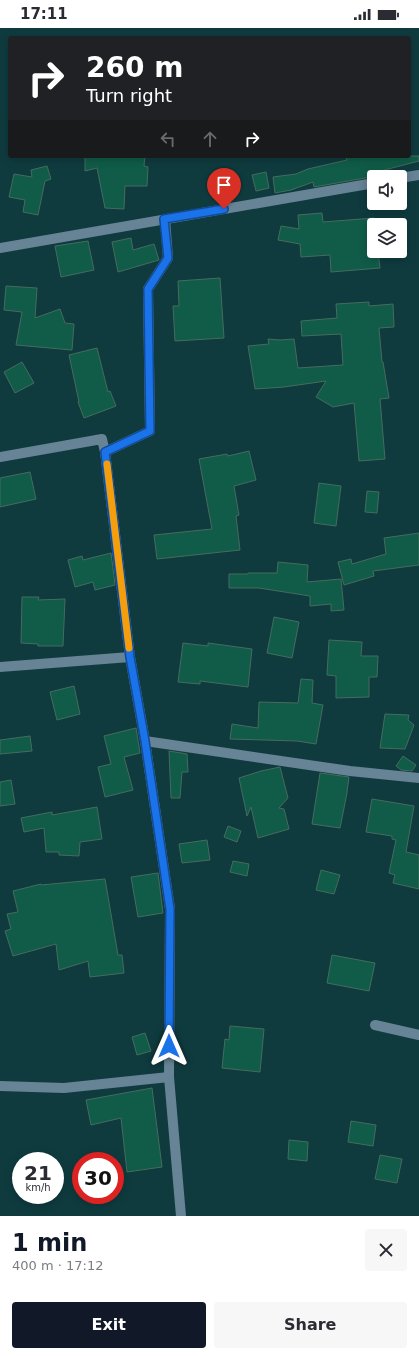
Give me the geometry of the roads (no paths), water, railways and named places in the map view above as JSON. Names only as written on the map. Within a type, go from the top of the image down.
[{"type":"street","points":[[407,177],[419,175]]},
{"type":"street","points":[[0,248],[367,184]]},
{"type":"street","points":[[105,452],[150,431],[148,289],[168,258],[164,219]]},
{"type":"street","points":[[0,458],[102,439],[105,452],[130,657],[145,741],[170,909],[169,1077],[181,1216]]},
{"type":"street","points":[[0,667],[130,657]]},
{"type":"street","points":[[145,741],[350,771],[419,778]]},
{"type":"street","points":[[375,1025],[419,1035]]},
{"type":"street","points":[[0,1086],[64,1088],[169,1077]]}]
